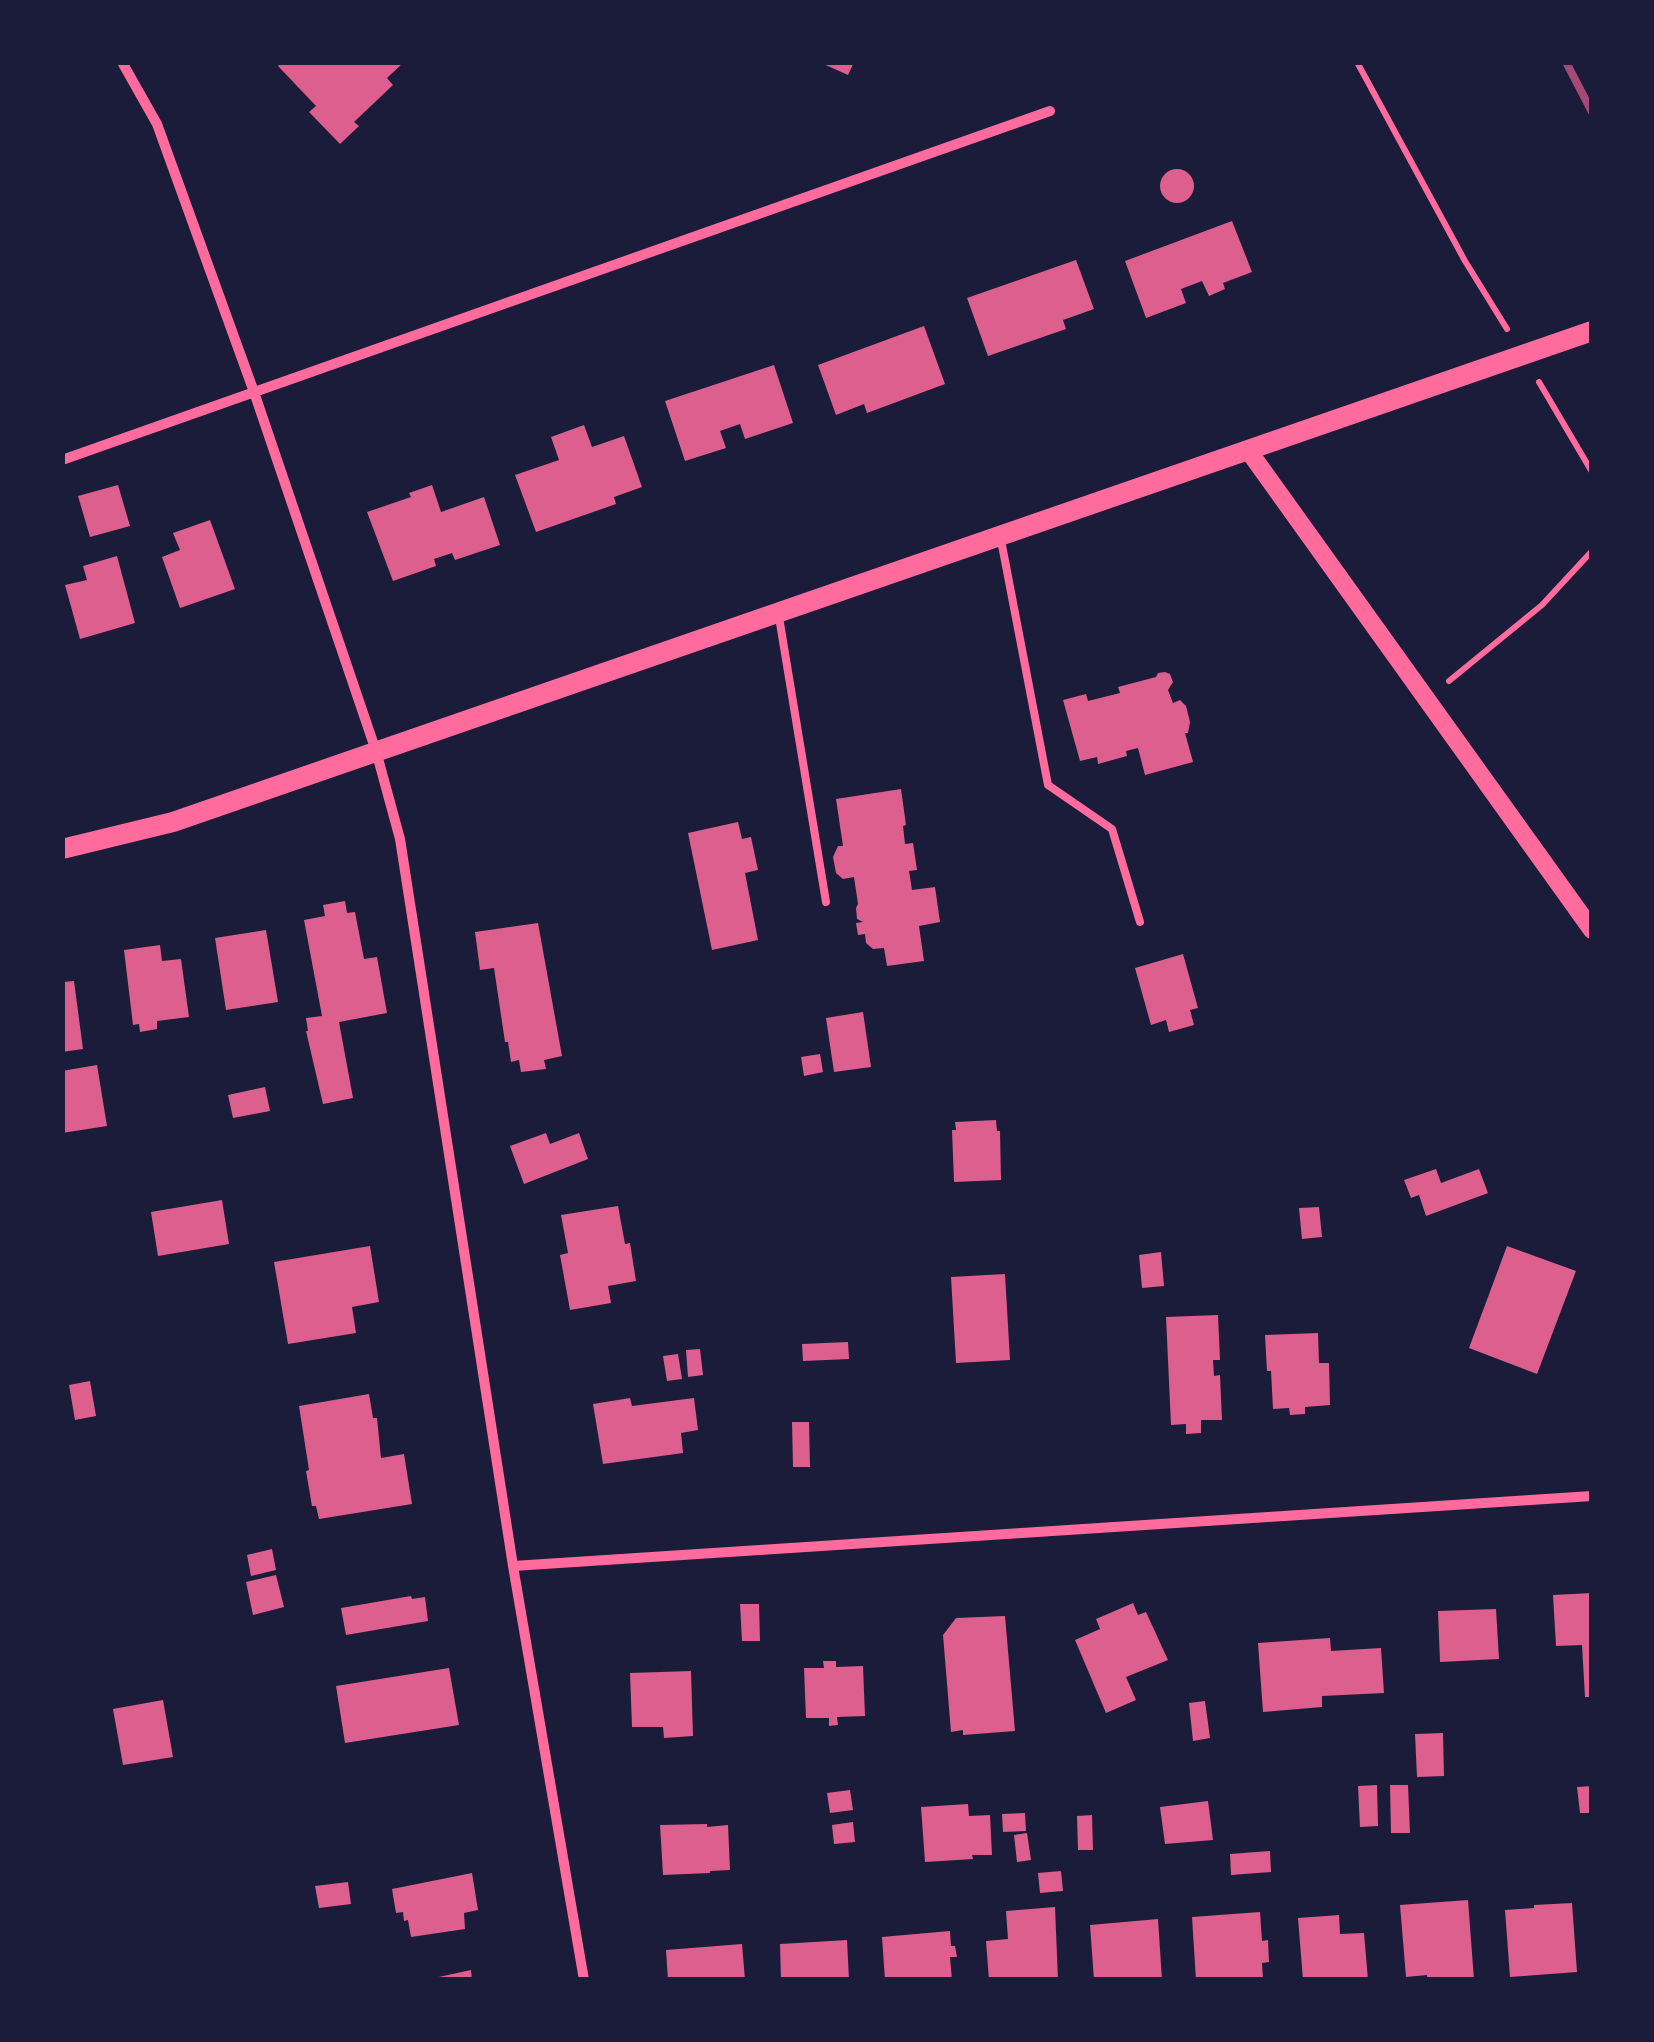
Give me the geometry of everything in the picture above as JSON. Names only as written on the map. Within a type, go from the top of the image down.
[{"type":"main road","points":[[62,850],[174,822],[1592,331]]},
{"type":"street","points":[[122,62],[158,124],[254,392],[376,751],[400,840],[513,1566],[584,1980]]},
{"type":"street","points":[[62,460],[1050,110]]},
{"type":"street","points":[[1248,450],[1592,930]]},
{"type":"street","points":[[513,1566],[1592,1496]]},
{"type":"lane","points":[[1000,535],[1048,785],[1112,829],[1140,922]]},
{"type":"lane","points":[[778,612],[826,902]]},
{"type":"path","points":[[1357,62],[1465,261],[1515,343]]},
{"type":"path","points":[[1536,376],[1592,472]]},
{"type":"path","points":[[1474,661],[1542,606],[1592,551]]},
{"type":"building","points":[[281,62],[402,64],[387,78],[393,85],[354,122],[359,126],[340,144],[309,112],[316,106],[278,66]]},
{"type":"building","points":[[819,62],[854,62],[848,75]]},
{"type":"building","points":[[1177,169],[1189,174],[1194,186],[1189,198],[1177,203],[1165,198],[1160,186],[1165,174]]},
{"type":"building","points":[[1232,221],[1252,272],[1223,283],[1225,289],[1209,296],[1202,281],[1181,289],[1186,303],[1146,318],[1125,261]]},
{"type":"building","points":[[1076,260],[1094,309],[1063,320],[1066,329],[988,356],[967,298]]},
{"type":"building","points":[[924,326],[945,384],[867,413],[864,404],[836,415],[818,365]]},
{"type":"building","points":[[774,365],[793,423],[745,439],[740,424],[720,431],[726,448],[685,461],[665,401]]},
{"type":"building","points":[[584,425],[592,447],[624,436],[642,487],[614,497],[616,504],[536,532],[515,475],[559,460],[551,437]]},
{"type":"building","points":[[118,485],[130,526],[90,537],[78,496]]},
{"type":"building","points":[[432,485],[441,512],[484,497],[500,545],[455,560],[452,553],[434,559],[436,566],[393,581],[367,512],[411,497],[409,493]]},
{"type":"building","points":[[210,520],[235,589],[180,608],[162,557],[180,550],[173,533]]},
{"type":"building","points":[[117,556],[135,623],[80,639],[65,585],[87,580],[83,566]]},
{"type":"building","points":[[1165,672],[1173,682],[1168,690],[1173,703],[1180,700],[1186,706],[1190,722],[1185,733],[1193,762],[1145,775],[1138,748],[1126,751],[1127,756],[1098,764],[1097,757],[1080,761],[1063,700],[1086,694],[1088,701],[1120,693],[1118,687]]},
{"type":"building","points":[[901,789],[905,844],[913,843],[917,870],[909,871],[912,890],[935,887],[940,922],[919,926],[924,961],[887,966],[884,948],[873,949],[866,943],[865,934],[858,935],[856,923],[863,922],[857,919],[854,877],[843,879],[836,873],[833,857],[838,846],[843,846],[836,799]]},
{"type":"building","points":[[738,822],[742,839],[751,837],[758,870],[745,873],[758,940],[712,950],[688,833]]},
{"type":"building","points":[[345,901],[347,913],[355,912],[364,959],[377,957],[387,1013],[339,1022],[353,1098],[323,1104],[306,1031],[306,1018],[322,1016],[304,920],[325,916],[323,905]]},
{"type":"building","points":[[538,923],[562,1056],[544,1060],[546,1069],[521,1072],[519,1060],[511,1062],[505,1042],[494,968],[480,970],[475,932]]},
{"type":"building","points":[[266,930],[278,1002],[226,1010],[215,938]]},
{"type":"building","points":[[160,945],[162,961],[181,959],[189,1017],[157,1021],[157,1029],[140,1032],[139,1024],[133,1025],[124,950]]},
{"type":"building","points":[[1183,954],[1198,1008],[1190,1010],[1194,1025],[1169,1032],[1166,1020],[1151,1025],[1135,968]]},
{"type":"building","points":[[74,981],[83,1049],[62,1052],[62,982]]},
{"type":"building","points":[[863,1012],[871,1067],[834,1072],[826,1018]]},
{"type":"building","points":[[820,1054],[823,1072],[804,1076],[801,1057]]},
{"type":"building","points":[[97,1065],[107,1126],[62,1133],[62,1071]]},
{"type":"building","points":[[265,1087],[270,1111],[233,1118],[228,1095]]},
{"type":"building","points":[[996,1120],[1000,1131],[1001,1180],[954,1182],[955,1122]]},
{"type":"building","points":[[546,1133],[550,1144],[579,1133],[588,1159],[524,1184],[510,1146]]},
{"type":"building","points":[[1436,1169],[1441,1183],[1479,1169],[1488,1193],[1426,1216],[1419,1195],[1411,1198],[1404,1180]]},
{"type":"building","points":[[222,1200],[229,1244],[158,1256],[151,1212]]},
{"type":"building","points":[[618,1206],[625,1244],[630,1243],[636,1281],[608,1286],[611,1303],[570,1310],[560,1255],[568,1253],[561,1215]]},
{"type":"building","points":[[1319,1207],[1322,1237],[1302,1239],[1299,1208]]},
{"type":"building","points":[[370,1246],[379,1302],[352,1307],[356,1333],[288,1344],[274,1262]]},
{"type":"building","points":[[1507,1246],[1576,1271],[1537,1374],[1469,1348]]},
{"type":"building","points":[[1161,1252],[1164,1286],[1142,1288],[1139,1255]]},
{"type":"building","points":[[1005,1274],[1010,1360],[956,1363],[951,1277]]},
{"type":"building","points":[[1218,1315],[1220,1360],[1213,1360],[1214,1376],[1220,1375],[1222,1420],[1201,1420],[1201,1433],[1186,1434],[1186,1424],[1171,1425],[1166,1317]]},
{"type":"building","points":[[1318,1333],[1319,1363],[1329,1363],[1330,1405],[1305,1407],[1305,1414],[1290,1415],[1289,1408],[1273,1409],[1265,1335]]},
{"type":"building","points":[[848,1342],[849,1359],[803,1361],[802,1344]]},
{"type":"building","points":[[700,1349],[703,1375],[688,1377],[686,1350]]},
{"type":"building","points":[[678,1354],[682,1379],[667,1381],[663,1356]]},
{"type":"building","points":[[90,1381],[96,1416],[75,1420],[69,1385]]},
{"type":"building","points":[[369,1394],[373,1418],[377,1418],[381,1458],[404,1454],[412,1504],[319,1519],[316,1506],[312,1506],[299,1406]]},
{"type":"building","points":[[630,1398],[632,1406],[694,1398],[698,1430],[681,1433],[683,1453],[603,1464],[593,1404]]},
{"type":"building","points":[[792,1422],[809,1422],[810,1467],[793,1467]]},
{"type":"building","points":[[272,1549],[276,1570],[251,1576],[247,1555]]},
{"type":"building","points":[[276,1575],[284,1607],[253,1615],[246,1582]]},
{"type":"building","points":[[1592,1593],[1592,1697],[1585,1697],[1582,1645],[1556,1646],[1553,1595]]},
{"type":"building","points":[[425,1597],[428,1621],[346,1635],[341,1608]]},
{"type":"building","points":[[1133,1603],[1138,1615],[1146,1612],[1168,1660],[1126,1677],[1136,1700],[1106,1713],[1075,1640],[1100,1629],[1096,1619]]},
{"type":"building","points":[[740,1604],[759,1604],[760,1641],[742,1641]]},
{"type":"building","points":[[1496,1609],[1499,1659],[1440,1662],[1438,1611]]},
{"type":"building","points":[[1005,1616],[1015,1731],[963,1735],[963,1730],[951,1732],[943,1635],[956,1618]]},
{"type":"building","points":[[1330,1638],[1331,1651],[1381,1648],[1384,1693],[1322,1696],[1322,1707],[1263,1712],[1258,1643]]},
{"type":"building","points":[[823,1661],[836,1661],[836,1667],[863,1666],[865,1716],[837,1717],[838,1725],[829,1726],[829,1718],[806,1718],[804,1668],[824,1668]]},
{"type":"building","points":[[449,1668],[459,1725],[345,1743],[336,1686]]},
{"type":"building","points":[[691,1671],[693,1736],[664,1738],[663,1727],[632,1727],[630,1673]]},
{"type":"building","points":[[163,1700],[173,1757],[123,1765],[113,1709]]},
{"type":"building","points":[[1205,1701],[1210,1738],[1193,1741],[1189,1703]]},
{"type":"building","points":[[1443,1733],[1444,1776],[1417,1777],[1415,1734]]},
{"type":"building","points":[[1377,1785],[1378,1826],[1360,1827],[1358,1786]]},
{"type":"building","points":[[1390,1785],[1408,1785],[1410,1833],[1391,1833]]},
{"type":"building","points":[[1592,1786],[1592,1813],[1580,1813],[1577,1787]]},
{"type":"building","points":[[850,1790],[853,1810],[830,1813],[827,1793]]},
{"type":"building","points":[[1208,1801],[1213,1840],[1165,1844],[1160,1807]]},
{"type":"building","points":[[968,1804],[969,1816],[990,1815],[992,1855],[925,1862],[921,1807]]},
{"type":"building","points":[[1025,1813],[1026,1831],[1003,1832],[1002,1814]]},
{"type":"building","points":[[1092,1815],[1093,1850],[1078,1850],[1077,1816]]},
{"type":"building","points":[[853,1822],[855,1842],[834,1844],[832,1825]]},
{"type":"building","points":[[660,1825],[728,1825],[730,1870],[663,1875]]},
{"type":"building","points":[[1027,1833],[1031,1860],[1017,1862],[1014,1835]]},
{"type":"building","points":[[1270,1851],[1271,1872],[1231,1875],[1230,1854]]},
{"type":"building","points":[[1061,1871],[1063,1891],[1040,1893],[1038,1873]]},
{"type":"building","points":[[472,1873],[478,1910],[464,1913],[465,1929],[411,1937],[403,1912],[396,1913],[392,1889]]},
{"type":"building","points":[[348,1882],[351,1904],[319,1908],[315,1886]]},
{"type":"building","points":[[1468,1900],[1474,1980],[1406,1977],[1400,1905]]},
{"type":"building","points":[[1572,1903],[1577,1972],[1510,1977],[1505,1910]]},
{"type":"building","points":[[1055,1907],[1058,1980],[989,1980],[986,1941],[1008,1939],[1006,1911]]},
{"type":"building","points":[[1260,1912],[1262,1941],[1268,1940],[1269,1962],[1262,1963],[1263,1980],[1196,1980],[1192,1917]]},
{"type":"building","points":[[1339,1915],[1340,1934],[1364,1933],[1368,1980],[1303,1980],[1298,1918]]},
{"type":"building","points":[[1158,1919],[1162,1980],[1094,1980],[1090,1925]]},
{"type":"building","points":[[950,1931],[957,1957],[950,1957],[952,1980],[885,1980],[882,1937]]},
{"type":"building","points":[[847,1940],[849,1980],[781,1980],[780,1944]]},
{"type":"building","points":[[742,1944],[745,1980],[668,1980],[666,1950]]},
{"type":"building","points":[[471,1970],[472,1980],[434,1980],[434,1978]]},
{"type":"railway","points":[[1566,62],[1592,112]]}]
